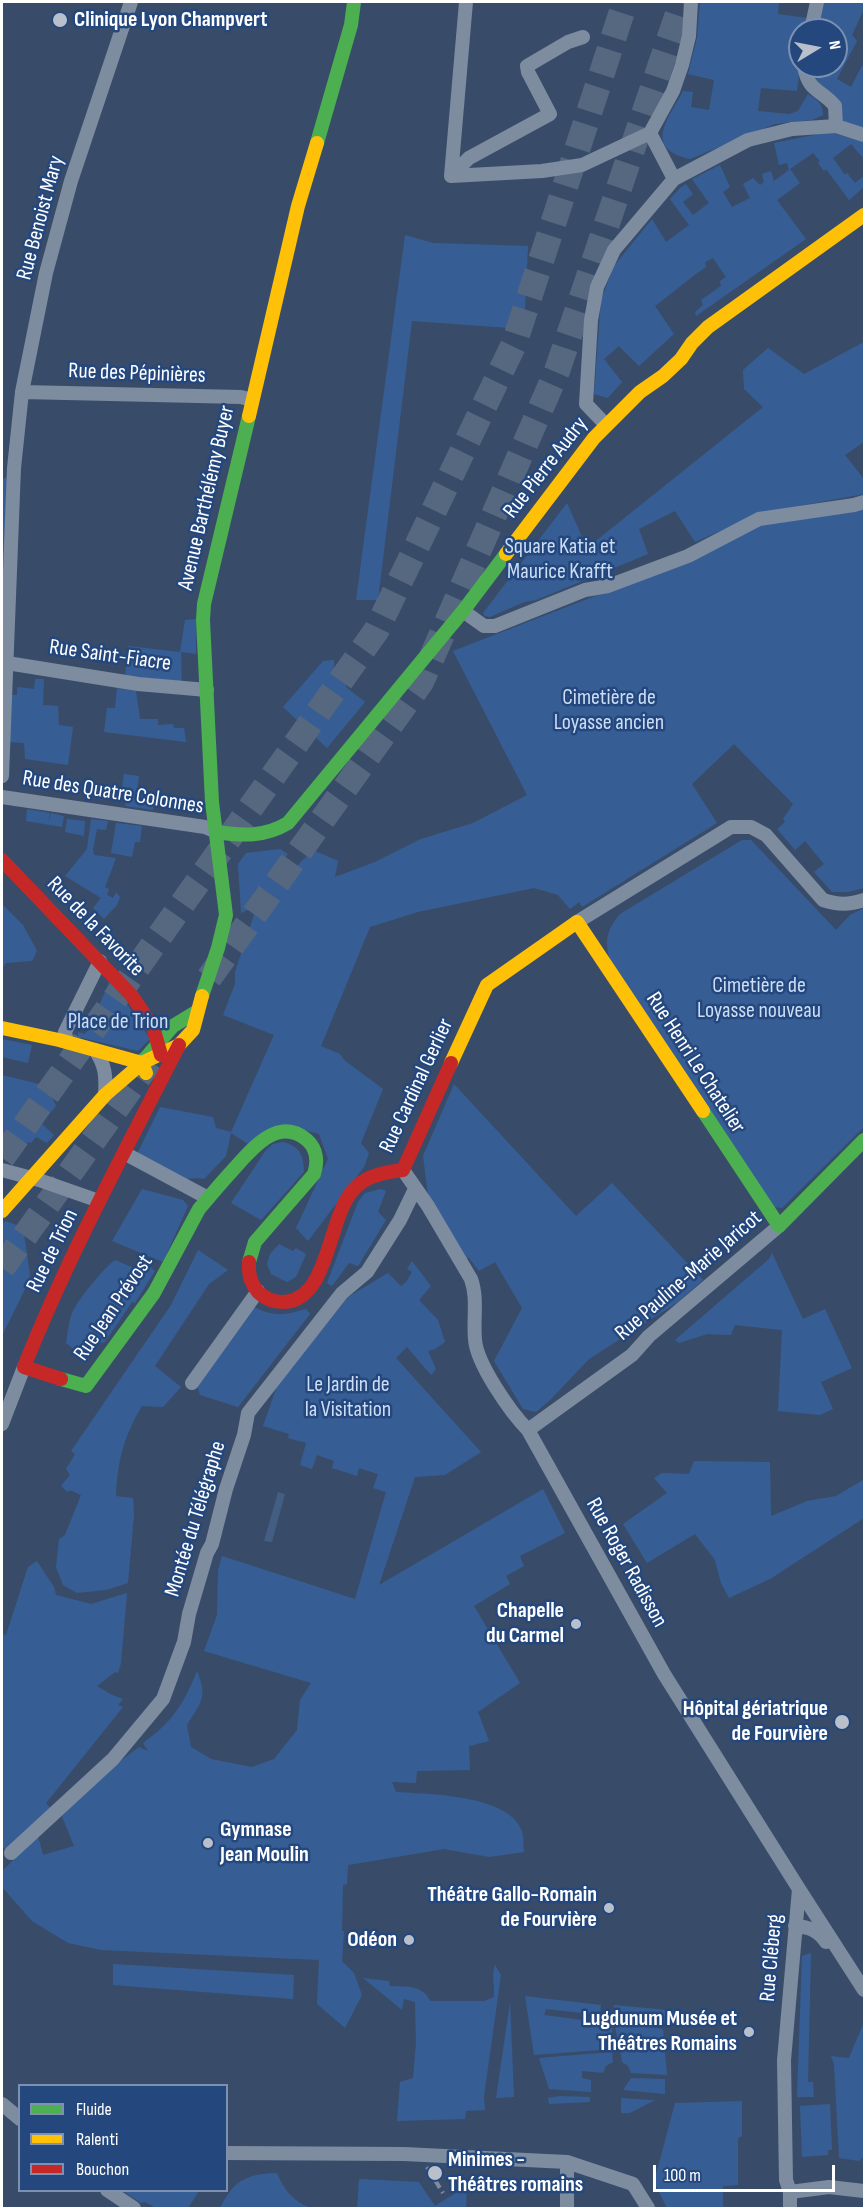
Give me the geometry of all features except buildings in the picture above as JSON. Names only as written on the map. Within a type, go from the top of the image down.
[{"type":"street","name":"Rue Benoist Mary","points":[[2,776],[14,468],[22,392],[46,273],[71,181],[131,2]]},
{"type":"street","name":"Avenue Barthélémy Buyer","points":[[196,1012],[218,948],[226,915],[212,802],[204,604],[298,206],[351,25],[354,2]]},
{"type":"street","points":[[451,176],[466,2]]},
{"type":"street","points":[[451,176],[542,171],[582,165],[650,133],[674,91],[689,36],[691,2]]},
{"type":"street","points":[[814,18],[817,2]]},
{"type":"street","points":[[451,176],[469,158],[550,114],[528,72],[528,64],[568,42],[583,37]]},
{"type":"street","points":[[807,78],[814,90],[835,106],[836,126]]},
{"type":"street","points":[[606,425],[585,404],[591,320],[597,288],[614,250],[674,179],[748,140],[792,129],[836,126],[864,135]]},
{"type":"street","points":[[650,133],[674,179]]},
{"type":"street","name":"Rue Pierre Audry","points":[[217,832],[240,836],[268,833],[288,823],[463,611],[606,425],[646,387],[663,376],[708,327],[864,214]]},
{"type":"street","name":"Rue des Pépinières","points":[[22,392],[252,400]]},
{"type":"street","points":[[463,611],[484,626],[495,626],[585,590],[608,586],[680,560],[759,519],[864,502]]},
{"type":"street","name":"Rue Saint-Fiacre","points":[[7,663],[138,684],[207,690]]},
{"type":"street","name":"Rue des Quatre Colonnes","points":[[2,797],[205,828],[217,832]]},
{"type":"street","name":"Rue Cardinal Gerlier","points":[[258,1292],[279,1302],[290,1301],[301,1297],[317,1279],[346,1201],[354,1187],[379,1173],[403,1170],[487,986],[577,922],[731,827],[751,827],[766,835],[823,900],[834,904],[850,904],[864,900]]},
{"type":"street","name":"Rue de la Favorite","points":[[2,860],[132,996],[156,1033]]},
{"type":"street","name":"Rue Henri Le Chatelier","points":[[577,922],[779,1226]]},
{"type":"street","points":[[67,1042],[66,1032],[100,962]]},
{"type":"street","points":[[150,1100],[148,1078],[142,1063],[156,1033],[196,1012]]},
{"type":"street","points":[[150,1100],[179,1045],[193,1030],[196,1012]]},
{"type":"street","points":[[2,1028],[67,1042],[142,1063]]},
{"type":"street","points":[[156,1033],[162,1055],[160,1080]]},
{"type":"street","points":[[2,1211],[105,1095],[142,1063],[179,1045]]},
{"type":"street","points":[[95,1050],[104,1066],[105,1095]]},
{"type":"street","name":"Rue de Trion","points":[[2,1424],[44,1317],[150,1100]]},
{"type":"street","points":[[124,1154],[208,1198],[256,1144],[274,1133],[294,1132],[311,1144],[315,1153],[314,1174],[255,1242],[250,1251],[248,1273],[251,1283],[258,1292],[192,1383]]},
{"type":"street","name":"Rue Pauline-Marie Jaricot","points":[[528,1430],[632,1355],[649,1336],[779,1226],[864,1140]]},
{"type":"street","points":[[2,1170],[99,1201]]},
{"type":"street","name":"Rue Roger Radisson","points":[[403,1170],[471,1279],[474,1293],[475,1339],[479,1357],[516,1418],[528,1430],[664,1674],[864,1990]]},
{"type":"street","name":"Montée du Télégraphe","points":[[11,1853],[113,1759],[163,1699],[184,1642],[189,1614],[244,1435],[248,1413],[342,1293],[367,1272],[400,1220],[415,1189]]},
{"type":"street","name":"Rue Jean Prévost","points":[[24,1367],[86,1386],[154,1293],[199,1209],[208,1198]]},
{"type":"street","name":"Rue Cléberg","points":[[790,2208],[790,2192],[786,2180],[784,2060],[799,1890]]},
{"type":"street","name":"Rue Roger Radisson","points":[[795,1926],[808,1928],[821,1935],[836,1958],[848,1966]]},
{"type":"street","points":[[2,2104],[18,2117]]},
{"type":"street","points":[[228,2153],[404,2154],[567,2162],[633,2184],[648,2208]]},
{"type":"street","points":[[567,2162],[567,2208]]},
{"type":"street","points":[[790,2192],[829,2187],[864,2191]]},
{"type":"street","points":[[110,2192],[134,2208]]},
{"type":"green space","points":[[700,2],[779,2],[778,14],[807,18],[788,18],[788,78],[799,78],[797,91],[761,88],[758,111],[789,114],[798,111],[808,94],[819,102],[823,115],[812,120],[775,124],[690,159],[675,154],[666,147],[663,131],[683,91],[693,92],[691,107],[709,110],[714,80],[688,74],[697,38]]},
{"type":"green space","points":[[819,2],[864,2],[864,9],[852,35],[857,41],[848,58],[848,18],[817,18]]},
{"type":"green space","points":[[864,62],[864,130],[841,123],[816,78],[838,78],[851,87]]},
{"type":"green space","points":[[829,132],[864,142],[864,159],[851,144],[833,158],[845,175],[847,173],[855,183],[864,176],[864,187],[849,200],[826,169],[824,171],[818,163],[820,161],[813,153],[790,169],[800,183],[777,200],[806,239],[696,316],[695,312],[703,305],[701,300],[721,286],[720,281],[726,277],[713,258],[705,262],[706,267],[655,306],[674,334],[639,366],[619,346],[604,359],[622,382],[608,398],[594,394],[601,300],[614,266],[652,219],[666,242],[689,225],[670,199],[680,188],[686,184],[693,194],[683,202],[693,215],[709,203],[692,179],[720,165],[730,187],[723,192],[732,207],[750,198],[743,184],[753,178],[760,185],[764,182],[762,174],[771,171],[774,181],[789,170],[787,163],[779,165],[774,143]]},
{"type":"green space","points":[[405,235],[433,243],[528,246],[524,329],[412,321],[378,600],[356,600]]},
{"type":"green space","name":"Square Katia et Maurice Krafft","points":[[864,342],[864,442],[845,455],[864,479],[864,494],[761,513],[695,542],[675,511],[639,529],[648,554],[536,600],[524,602],[490,617],[485,616],[483,613],[567,503],[587,548],[763,407],[744,389],[743,370],[768,348],[804,374]]},
{"type":"green space","points":[[11,476],[6,564],[2,565],[2,479]]},
{"type":"green space","name":"Cimetière de Loyasse ancien","points":[[864,506],[864,888],[848,892],[832,892],[814,872],[824,864],[805,841],[795,850],[777,829],[785,822],[783,819],[793,804],[734,744],[692,784],[717,823],[582,907],[579,902],[570,909],[558,895],[534,888],[418,912],[370,927],[321,1046],[340,1054],[344,1060],[383,1089],[361,1143],[369,1153],[364,1167],[308,1241],[296,1228],[328,1159],[319,1134],[296,1128],[248,1144],[231,1133],[226,1156],[204,1179],[184,1179],[136,1156],[160,1107],[213,1117],[216,1128],[231,1132],[274,1035],[223,1015],[235,984],[235,972],[257,906],[241,913],[238,864],[246,853],[280,849],[288,854],[280,863],[291,872],[313,850],[338,861],[335,877],[375,862],[421,839],[473,823],[527,795],[453,651],[701,555],[763,524]]},
{"type":"green space","points":[[196,619],[196,654],[181,652],[182,686],[125,676],[128,646],[180,652],[185,620]]},
{"type":"green space","points":[[334,660],[334,668],[341,674],[347,688],[365,702],[327,748],[283,707],[323,661]]},
{"type":"green space","points":[[35,679],[44,679],[43,705],[58,706],[59,725],[73,727],[68,765],[25,759],[24,743],[8,742],[11,717],[10,695],[17,695],[17,687],[34,689]]},
{"type":"green space","points":[[117,688],[136,691],[140,719],[158,719],[158,725],[173,724],[174,728],[184,728],[186,742],[104,732],[107,708],[115,708]]},
{"type":"green space","points":[[124,774],[139,776],[137,791],[147,793],[147,798],[154,799],[153,810],[125,806],[127,795],[121,794]]},
{"type":"green space","points":[[27,809],[50,813],[48,824],[51,813],[64,816],[62,827],[26,821]]},
{"type":"green space","points":[[67,819],[85,821],[84,836],[65,832]]},
{"type":"green space","points":[[91,819],[108,821],[106,830],[97,829],[94,855],[116,858],[105,887],[109,889],[107,895],[113,898],[116,892],[120,897],[117,905],[104,919],[93,908],[101,898],[65,876],[87,849]]},
{"type":"green space","points":[[116,823],[142,826],[140,842],[135,842],[132,857],[111,853]]},
{"type":"green space","name":"Cimetière de Loyasse nouveau","points":[[742,840],[751,840],[836,930],[850,915],[864,908],[864,1127],[782,1208],[773,1207],[610,960],[607,947],[610,930],[620,914]]},
{"type":"green space","points":[[2,904],[23,925],[37,951],[32,961],[6,963],[2,969]]},
{"type":"green space","name":"Place de Trion","points":[[106,972],[150,1039],[138,1051],[78,1037],[78,1032],[84,1034],[87,1032],[109,983]]},
{"type":"green space","points":[[2,1039],[32,1045],[28,1063],[2,1057]]},
{"type":"green space","points":[[2,1075],[47,1086],[56,1106],[41,1123],[54,1135],[47,1143],[36,1137],[24,1147],[2,1146]]},
{"type":"green space","points":[[454,1084],[576,1216],[612,1183],[703,1280],[678,1302],[589,1359],[536,1412],[523,1409],[494,1361],[522,1308],[495,1262],[479,1271],[469,1258],[466,1259],[428,1195],[423,1156]]},
{"type":"green space","points":[[283,1142],[300,1152],[304,1172],[261,1220],[231,1203],[266,1150],[273,1144]]},
{"type":"green space","points":[[142,1189],[183,1200],[188,1206],[163,1262],[112,1241]]},
{"type":"green space","points":[[381,1189],[386,1191],[378,1212],[386,1220],[358,1266],[349,1263],[332,1286],[327,1283],[358,1202],[365,1193]]},
{"type":"green space","points":[[5,1221],[23,1227],[30,1275],[2,1336],[2,1225]]},
{"type":"green space","points":[[279,1244],[293,1251],[296,1248],[306,1254],[296,1277],[287,1282],[271,1274],[267,1264],[270,1254]]},
{"type":"green space","points":[[198,1250],[228,1270],[209,1284],[155,1366],[181,1387],[163,1407],[142,1406],[126,1439],[118,1472],[116,1496],[133,1498],[134,1514],[128,1583],[106,1590],[77,1593],[63,1585],[56,1567],[59,1539],[65,1535],[81,1495],[70,1490],[68,1492],[61,1486],[70,1475],[66,1469],[75,1454],[71,1451],[171,1305]]},
{"type":"green space","points":[[772,1253],[803,1319],[825,1309],[852,1368],[821,1382],[833,1409],[820,1415],[778,1411],[782,1330],[735,1325],[731,1335],[707,1334],[679,1343],[675,1340],[769,1259]]},
{"type":"green space","points":[[115,1260],[143,1272],[146,1264],[155,1271],[135,1303],[132,1302],[105,1342],[75,1350],[66,1343],[73,1311],[83,1295]]},
{"type":"green space","name":"Le Jardin de la Visitation","points":[[412,1261],[431,1286],[419,1300],[438,1320],[445,1342],[428,1351],[436,1369],[431,1375],[407,1347],[396,1358],[481,1452],[445,1475],[415,1477],[379,1585],[543,1489],[565,1533],[520,1556],[524,1566],[506,1576],[510,1584],[474,1606],[520,1683],[478,1712],[489,1741],[469,1746],[470,1770],[417,1771],[416,1783],[392,1782],[396,1792],[465,1799],[500,1809],[513,1818],[521,1829],[524,1852],[489,1857],[444,1849],[348,1865],[347,1884],[343,1885],[342,1961],[354,1973],[362,1995],[345,2028],[317,2004],[319,1960],[101,1950],[68,1943],[32,1921],[2,1887],[2,1871],[38,1836],[43,1855],[74,1846],[61,1814],[103,1774],[139,1747],[148,1751],[143,1743],[162,1728],[176,1712],[197,1671],[202,1688],[201,1700],[187,1725],[191,1747],[211,1759],[252,1767],[274,1759],[297,1730],[300,1700],[311,1683],[204,1651],[217,1615],[218,1570],[222,1556],[355,1599],[386,1492],[373,1488],[378,1474],[359,1468],[357,1476],[332,1468],[334,1461],[317,1455],[312,1469],[300,1465],[306,1443],[288,1438],[289,1434],[263,1426],[277,1386],[348,1297],[388,1273],[401,1286],[412,1272],[407,1269]]},
{"type":"green space","points":[[254,1307],[280,1314],[306,1309],[310,1314],[238,1407],[200,1395],[197,1385]]},
{"type":"green space","points":[[694,1461],[770,1462],[771,1516],[807,1501],[836,1496],[863,1480],[864,1518],[770,1579],[729,1598],[721,1583],[715,1560],[695,1534],[647,1563],[623,1524],[667,1493],[654,1478],[662,1473],[689,1474]]},
{"type":"green space","points":[[37,1561],[54,1587],[56,1595],[91,1604],[127,1593],[121,1663],[118,1673],[115,1672],[97,1686],[123,1699],[118,1705],[123,1707],[46,1803],[51,1809],[6,1851],[2,1846],[2,1634],[6,1635],[28,1567]]},
{"type":"green space","points":[[811,1953],[808,2082],[813,2082],[814,2097],[797,2097],[802,1956]]},
{"type":"green space","points":[[113,1964],[294,1975],[293,1999],[113,1985]]},
{"type":"green space","points":[[495,1965],[501,1975],[484,2096],[485,2110],[466,2111],[465,2119],[397,2121],[400,2082],[413,2078],[416,2043],[415,2002],[404,1999],[402,2010],[363,1978],[389,1981],[390,1986],[418,1989],[430,2001],[484,2001],[494,1997]]},
{"type":"green space","points":[[525,1996],[601,2005],[600,2015],[546,2009],[544,2015],[612,2024],[613,2049],[534,2055]]},
{"type":"green space","points":[[510,2002],[514,2097],[496,2098]]},
{"type":"green space","points":[[614,2005],[678,2011],[678,2017],[685,2018],[684,2026],[643,2021],[643,2026],[663,2029],[667,2075],[631,2073],[628,2066],[622,2062],[615,2026]]},
{"type":"green space","points":[[864,2022],[864,2157],[859,2161],[839,2158],[834,2064],[831,2056],[849,2058]]},
{"type":"green space","points":[[612,2052],[613,2062],[606,2066],[603,2073],[582,2071],[582,2078],[591,2080],[591,2092],[549,2089],[539,2058]]},
{"type":"green space","points":[[631,2078],[665,2079],[665,2094],[623,2090]]},
{"type":"green space","points":[[590,2097],[590,2102],[549,2104],[548,2098]]},
{"type":"green space","points":[[621,2098],[655,2100],[630,2113],[621,2113]]},
{"type":"green space","points":[[742,2101],[742,2136],[738,2138],[738,2185],[723,2186],[723,2208],[667,2208],[654,2182],[675,2103]]},
{"type":"green space","points":[[830,2104],[832,2150],[828,2150],[828,2155],[802,2157],[800,2106]]},
{"type":"green space","points":[[277,2173],[290,2194],[310,2208],[220,2208],[230,2191],[242,2181],[257,2175]]},
{"type":"green space","points":[[359,2179],[419,2182],[435,2206],[467,2186],[466,2208],[357,2208]]},
{"type":"green space","points":[[124,2192],[198,2192],[188,2208],[156,2208],[145,2202],[141,2203]]},
{"type":"shaded area","points":[[278,1492],[285,1494],[272,1542],[264,1541]]},
{"type":"tunnel","points":[[2,1158],[376,631],[514,344],[625,2]]},
{"type":"tunnel","points":[[209,978],[421,682],[557,371],[682,2]]},
{"type":"tunnel","points":[[2,1268],[150,1061]]},
{"type":"railway","points":[[427,2167],[443,2193]]},
{"type":"traffic: fast","points":[[317,143],[351,25],[354,2]]},
{"type":"traffic: fast","points":[[202,996],[226,915],[212,802],[204,604],[249,416]]},
{"type":"traffic: fast","points":[[217,832],[262,833],[288,823],[463,611],[506,554]]},
{"type":"traffic: fast","points":[[143,1061],[173,1026],[196,1012]]},
{"type":"traffic: fast","points":[[703,1111],[779,1226],[864,1140]]},
{"type":"traffic: fast","points":[[61,1379],[86,1386],[154,1293],[199,1209],[256,1145],[276,1133],[286,1131],[296,1133],[313,1147],[316,1160],[314,1174],[255,1242],[249,1262]]},
{"type":"traffic: slow","points":[[249,416],[298,206],[317,143]]},
{"type":"traffic: slow","points":[[506,554],[594,438],[640,392],[663,376],[681,359],[692,343],[708,327],[864,215]]},
{"type":"traffic: slow","points":[[451,1063],[487,985],[577,922],[703,1111]]},
{"type":"traffic: slow","points":[[2,1211],[105,1095],[142,1063],[179,1045],[193,1030],[202,996]]},
{"type":"traffic: slow","points":[[2,1028],[59,1040],[142,1063],[146,1073]]},
{"type":"traffic: jam","points":[[2,860],[132,996],[153,1027],[161,1055]]},
{"type":"traffic: jam","points":[[61,1379],[24,1367],[78,1244],[179,1045]]},
{"type":"traffic: jam","points":[[249,1262],[254,1285],[258,1292],[269,1300],[283,1302],[299,1298],[311,1287],[320,1272],[347,1199],[356,1187],[366,1180],[384,1173],[403,1170],[451,1063]]},
{"type":"place","name":"Clinique Lyon Champvert","points":[[60,20]]},
{"type":"place","name":"Chapelle du Carmel","points":[[576,1624]]},
{"type":"place","name":"Hôpital gériatrique de Fourvière","points":[[842,1722]]},
{"type":"place","name":"Gymnase Jean Moulin","points":[[208,1843]]},
{"type":"place","name":"Théâtre Gallo-Romain de Fourvière","points":[[609,1908]]},
{"type":"place","name":"Odéon","points":[[409,1940]]},
{"type":"place","name":"Lugdunum Musée et Théâtres Romains","points":[[749,2032]]},
{"type":"place","name":"Minimes - Théâtres romains","points":[[435,2173]]}]
